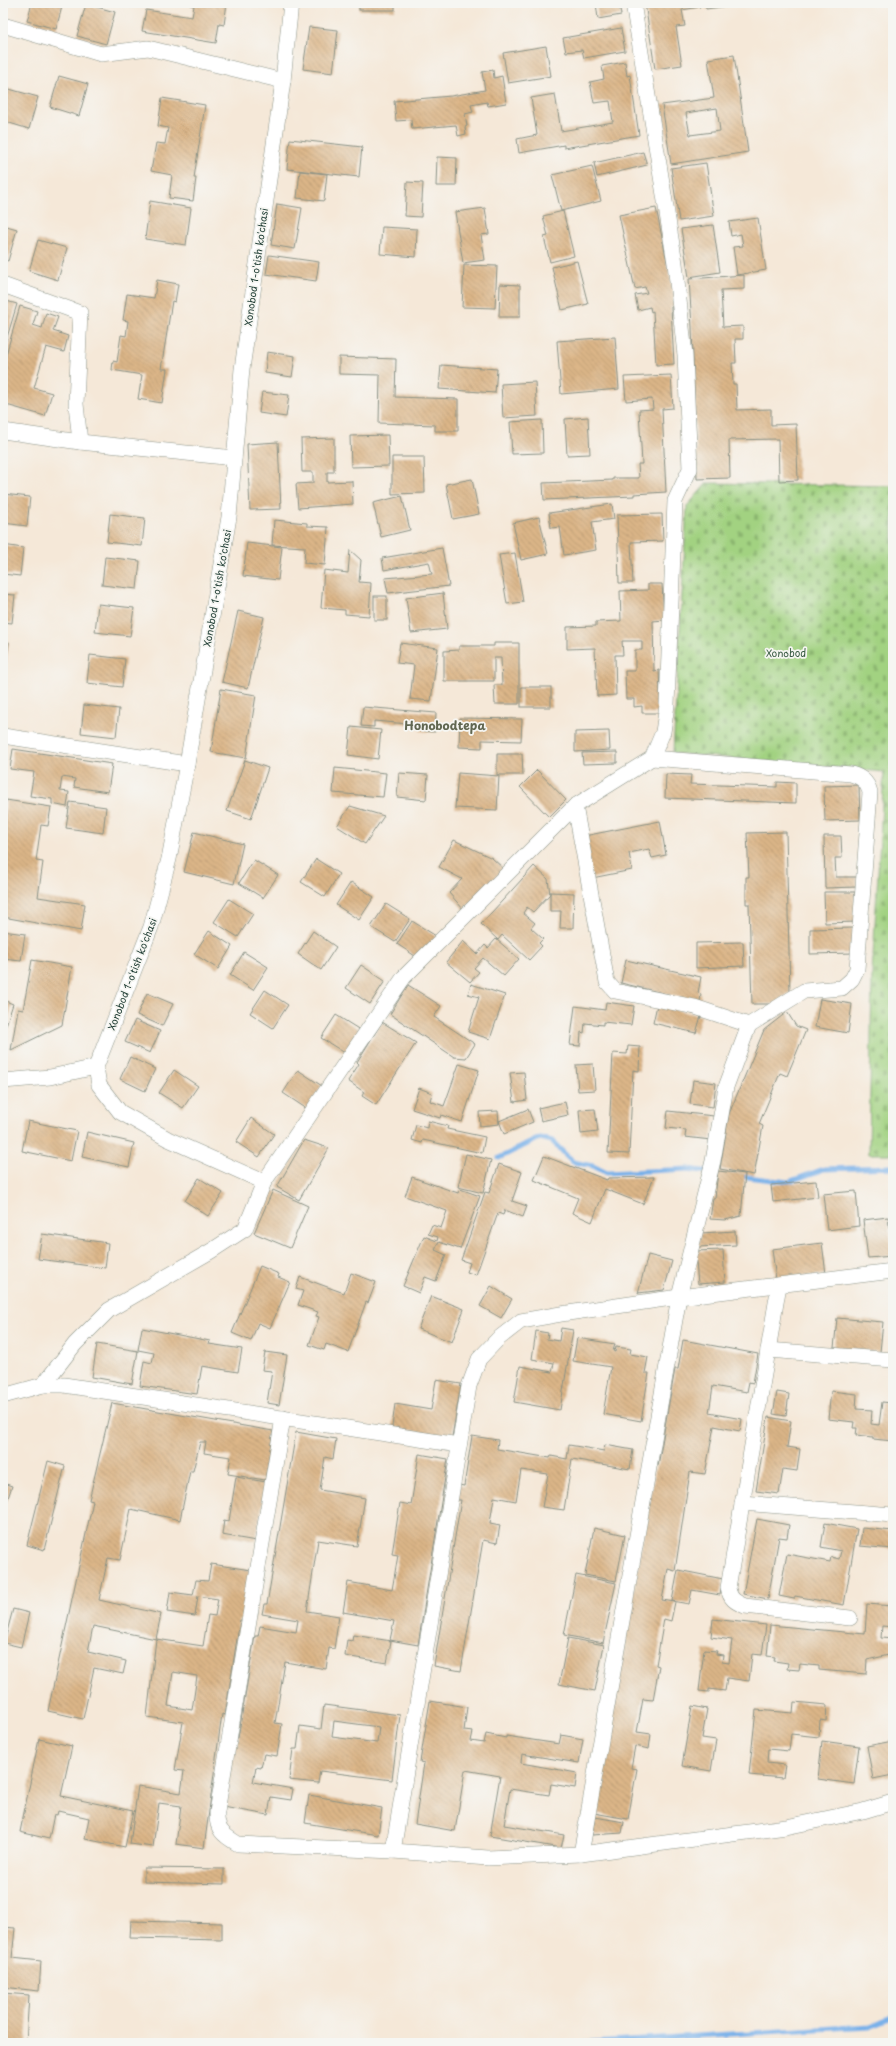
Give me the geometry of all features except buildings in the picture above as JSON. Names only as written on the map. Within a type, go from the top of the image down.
[{"type":"street","name":"Xonobod 1-o'tish ko'chasi","points":[[96,1067],[151,927],[169,860],[187,764],[229,517],[242,369],[283,81],[291,3]]},
{"type":"street","points":[[43,1385],[75,1344],[109,1310],[211,1251],[245,1229],[264,1182],[404,977],[575,806],[652,758],[663,732],[667,705],[675,501],[690,468],[685,355],[675,263],[633,3]]},
{"type":"street","points":[[3,25],[101,54],[148,48],[283,81]]},
{"type":"street","points":[[3,285],[80,313],[76,404],[80,442]]},
{"type":"street","points":[[3,431],[80,442],[234,458]]},
{"type":"street","points":[[3,736],[187,764]]},
{"type":"street","points":[[581,1854],[679,1297],[710,1172],[726,1087],[749,1025],[804,991],[842,988],[852,979],[857,969],[870,792],[867,783],[859,776],[851,774],[652,758]]},
{"type":"street","points":[[575,806],[607,982],[615,992],[695,1007],[749,1025]]},
{"type":"street","points":[[3,1081],[50,1077],[96,1067],[99,1086],[120,1112],[168,1139],[264,1182]]},
{"type":"street","points":[[393,1851],[469,1386],[479,1360],[498,1339],[522,1321],[679,1297],[893,1271]]},
{"type":"street","points":[[779,1285],[728,1588],[730,1596],[736,1603],[745,1606],[850,1618]]},
{"type":"street","points":[[768,1350],[893,1360]]},
{"type":"street","points":[[3,1396],[43,1385],[64,1385],[459,1445]]},
{"type":"street","points":[[283,1418],[217,1812],[216,1824],[225,1836],[238,1844],[393,1851],[488,1858],[581,1854],[786,1828],[862,1811],[893,1802]]},
{"type":"street","points":[[742,1503],[893,1515]]},
{"type":"green space","name":"Xonobod","points":[[707,483],[893,486],[893,1154],[869,1154],[872,973],[884,772],[673,753],[687,506]]},
{"type":"waterway","points":[[499,1158],[540,1138],[552,1141],[573,1162],[593,1166],[607,1173],[688,1169],[709,1172]]},
{"type":"waterway","points":[[739,1176],[788,1182],[824,1169],[893,1167]]},
{"type":"waterway","points":[[575,2043],[870,2026],[893,2017]]},
{"type":"district","name":"Honobodtepa","points":[[445,726]]}]
